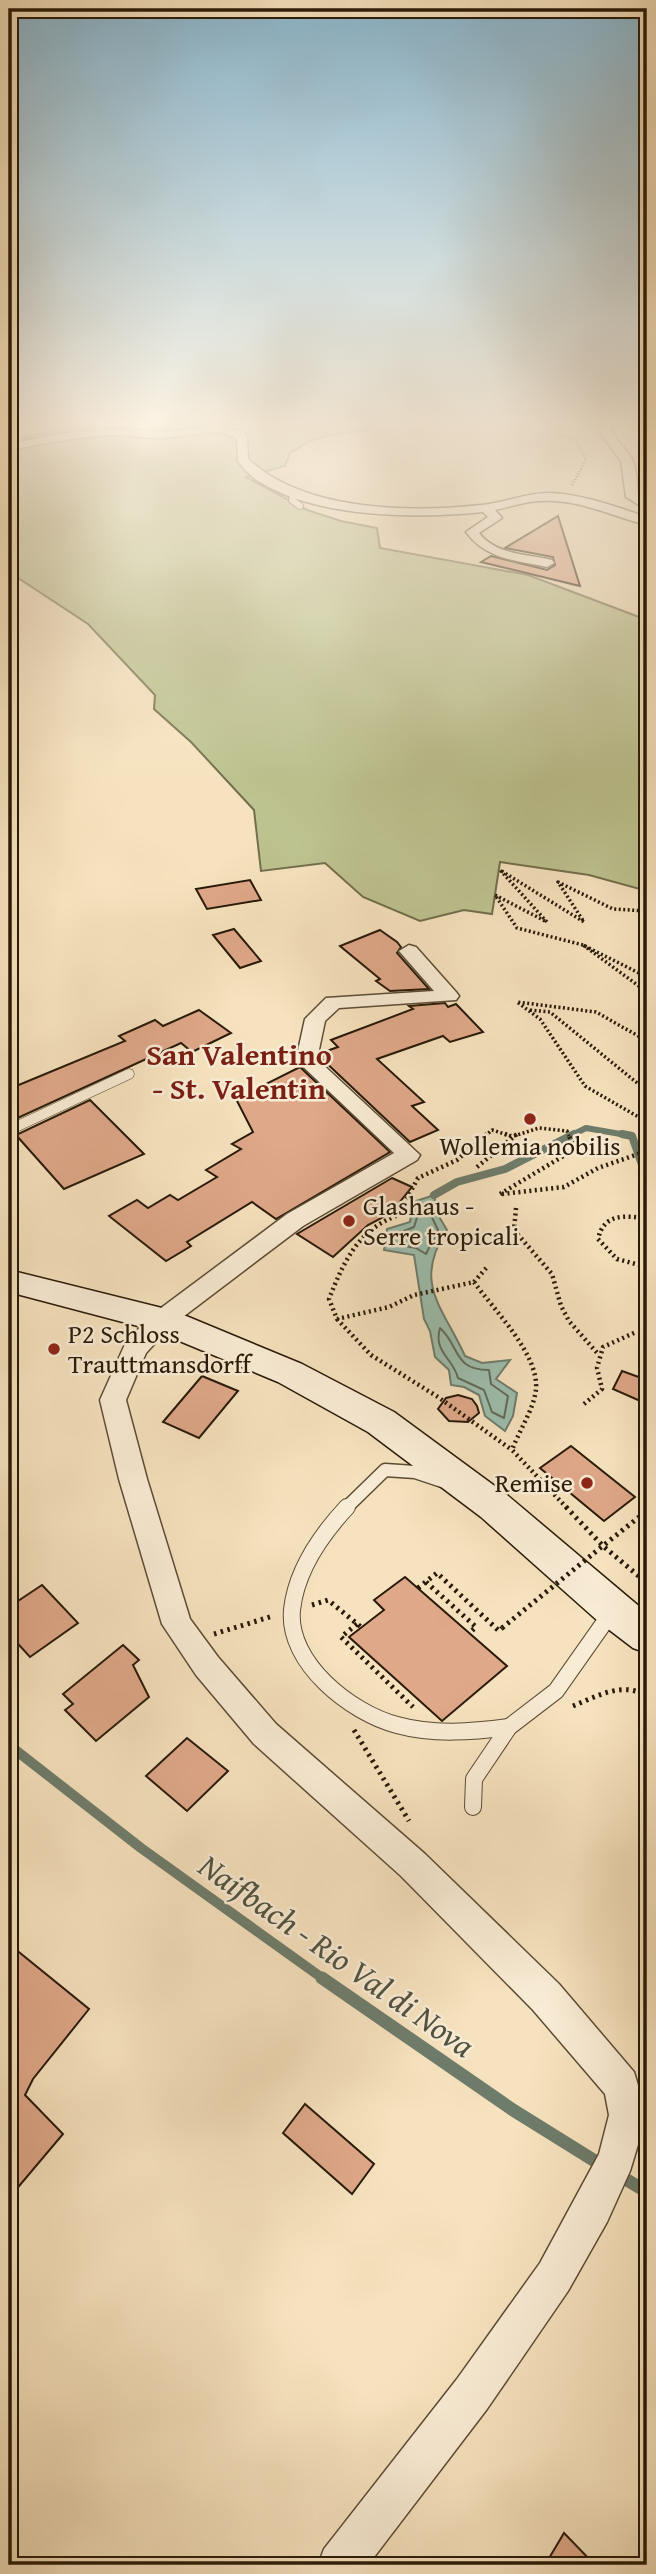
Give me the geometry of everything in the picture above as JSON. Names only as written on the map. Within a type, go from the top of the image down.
[{"type":"main road","points":[[9,1281],[162,1320],[290,1373],[381,1422],[474,1491],[647,1636]]},
{"type":"street","points":[[481,542],[492,550],[547,563]]},
{"type":"street","points":[[340,2565],[472,2394],[554,2277],[593,2208],[617,2158],[628,2115],[621,2085],[545,1997],[413,1865],[265,1734],[207,1666],[177,1624],[133,1479],[113,1400],[135,1348],[162,1320],[295,1220],[381,1168],[409,1155],[306,1060],[315,1019],[332,1002],[449,996],[409,951]]},
{"type":"lane","points":[[9,1130],[129,1074]]},
{"type":"lane","points":[[474,1491],[415,1472],[385,1470],[342,1511],[317,1547],[299,1582],[291,1611],[303,1651],[318,1676],[347,1705],[386,1724],[440,1732],[477,1732],[509,1727]]},
{"type":"lane","points":[[473,1807],[474,1779],[509,1727],[556,1691],[613,1610]]},
{"type":"path","points":[[647,911],[613,909],[558,882],[584,922],[500,870],[547,922],[495,895],[517,928],[583,945],[647,977]]},
{"type":"path","points":[[583,945],[647,992]]},
{"type":"path","points":[[647,1041],[596,1012],[517,1002],[540,1019],[585,1086],[647,1122]]},
{"type":"path","points":[[529,1010],[550,1012],[647,1091]]},
{"type":"path","points":[[477,1167],[511,1136],[547,1126],[568,1131],[575,1149],[500,1194],[564,1187],[598,1168],[647,1151]]},
{"type":"path","points":[[511,1136],[492,1130],[457,1160],[418,1178],[398,1215],[379,1220],[349,1251],[329,1299],[337,1319],[371,1355],[448,1404],[512,1450],[603,1546],[647,1583]]},
{"type":"path","points":[[516,1208],[514,1230],[552,1274],[561,1306],[569,1321],[599,1355]]},
{"type":"path","points":[[647,1219],[627,1216],[607,1219],[599,1229],[598,1239],[617,1259],[647,1267]]},
{"type":"path","points":[[337,1319],[389,1307],[414,1295],[474,1282],[488,1266]]},
{"type":"path","points":[[474,1282],[513,1334],[530,1363],[536,1389],[512,1450]]},
{"type":"path","points":[[584,1404],[602,1389],[597,1377],[599,1355],[603,1347],[636,1332]]},
{"type":"path","points":[[418,1588],[437,1573],[499,1631],[639,1517]]},
{"type":"path","points":[[425,1582],[476,1627],[469,1633]]},
{"type":"path","points":[[357,1624],[341,1637],[440,1732]]},
{"type":"path","points":[[534,1708],[558,1712],[616,1689],[642,1692],[647,1696]]},
{"type":"path","points":[[347,1705],[347,1718],[416,1833],[413,1865]]},
{"type":"green space","points":[[9,542],[379,542],[380,548],[528,575],[647,620],[647,891],[589,875],[500,862],[492,914],[464,910],[420,921],[363,897],[325,863],[261,871],[254,810],[191,742],[154,709],[155,695],[88,624],[9,572]]},
{"type":"water","points":[[434,1195],[438,1215],[447,1230],[432,1265],[435,1294],[465,1356],[482,1363],[510,1360],[496,1379],[517,1393],[513,1416],[505,1431],[485,1416],[479,1395],[464,1387],[451,1385],[449,1370],[435,1357],[430,1331],[424,1319],[414,1255],[384,1250],[387,1229],[410,1222],[413,1202]]},
{"type":"building","points":[[515,542],[566,542],[580,586],[481,562],[491,556],[547,570],[555,565],[553,557],[505,548]]},
{"type":"building","points":[[250,880],[261,900],[207,909],[196,889]]},
{"type":"building","points":[[234,929],[261,961],[240,968],[213,935]]},
{"type":"building","points":[[380,930],[397,942],[401,947],[397,953],[429,989],[390,991],[376,981],[380,979],[340,946]]},
{"type":"building","points":[[445,1003],[448,1007],[456,1004],[483,1032],[450,1042],[443,1036],[377,1059],[424,1102],[412,1106],[438,1130],[410,1142],[320,1057],[326,1054],[324,1052],[338,1047],[331,1040],[413,1009],[409,1006]]},
{"type":"building","points":[[199,1010],[231,1033],[192,1052],[181,1043],[9,1122],[9,1089],[125,1041],[119,1036],[155,1020],[163,1026]]},
{"type":"building","points":[[300,1067],[390,1152],[276,1219],[252,1202],[187,1242],[191,1246],[166,1261],[109,1216],[137,1200],[148,1208],[170,1195],[178,1200],[217,1177],[206,1170],[241,1149],[232,1144],[253,1132],[236,1099]]},
{"type":"building","points":[[90,1100],[144,1154],[64,1189],[16,1135]]},
{"type":"building","name":"Glashaus - Serre tropicali","points":[[392,1178],[412,1187],[391,1213],[368,1225],[333,1257],[297,1234]]},
{"type":"building","points":[[622,1371],[647,1380],[647,1404],[613,1389]]},
{"type":"building","points":[[202,1376],[238,1391],[199,1438],[163,1422]]},
{"type":"building","points":[[458,1395],[472,1399],[477,1406],[479,1413],[468,1422],[449,1421],[438,1409],[446,1398]]},
{"type":"building","name":"Remise","points":[[571,1446],[635,1497],[604,1521],[540,1468]]},
{"type":"building","points":[[405,1577],[507,1666],[442,1721],[349,1637],[384,1610],[374,1600]]},
{"type":"building","points":[[42,1585],[78,1623],[30,1657],[9,1634],[9,1607]]},
{"type":"building","points":[[123,1645],[139,1660],[133,1665],[149,1697],[96,1741],[65,1710],[73,1704],[63,1694]]},
{"type":"building","points":[[187,1738],[228,1771],[187,1811],[146,1776]]},
{"type":"building","points":[[9,1944],[89,2009],[33,2079],[25,2095],[63,2134],[9,2198]]},
{"type":"building","points":[[305,2104],[374,2164],[352,2194],[283,2133]]},
{"type":"building","points":[[564,2533],[595,2565],[545,2565]]},
{"type":"waterway","points":[[574,1134],[586,1128],[632,1136]]},
{"type":"waterway","points":[[434,1195],[457,1182],[505,1169],[574,1134]]},
{"type":"waterway","points":[[570,1136],[574,1134]]},
{"type":"waterway","points":[[622,1134],[632,1136]]},
{"type":"waterway","points":[[632,1136],[647,1179]]},
{"type":"waterway","name":"Naifbach - Rio Val di Nova","points":[[9,1745],[141,1848],[325,1980]]},
{"type":"waterway","name":"Naifbach - Rio Val di Nova","points":[[322,1978],[513,2110],[603,2166]]},
{"type":"waterway","name":"Naifbach - Rio Val di Nova","points":[[617,2174],[647,2192]]},
{"type":"place","name":"Wollemia nobilis","points":[[530,1119]]},
{"type":"place","name":"Glashaus - Serre tropicali","points":[[349,1221]]},
{"type":"place","name":"P2 Schloss Trauttmansdorff","points":[[54,1349]]},
{"type":"place","name":"Remise","points":[[587,1483]]},
{"type":"district","name":"San Valentino - St. Valentin","points":[[239,1072]]}]
